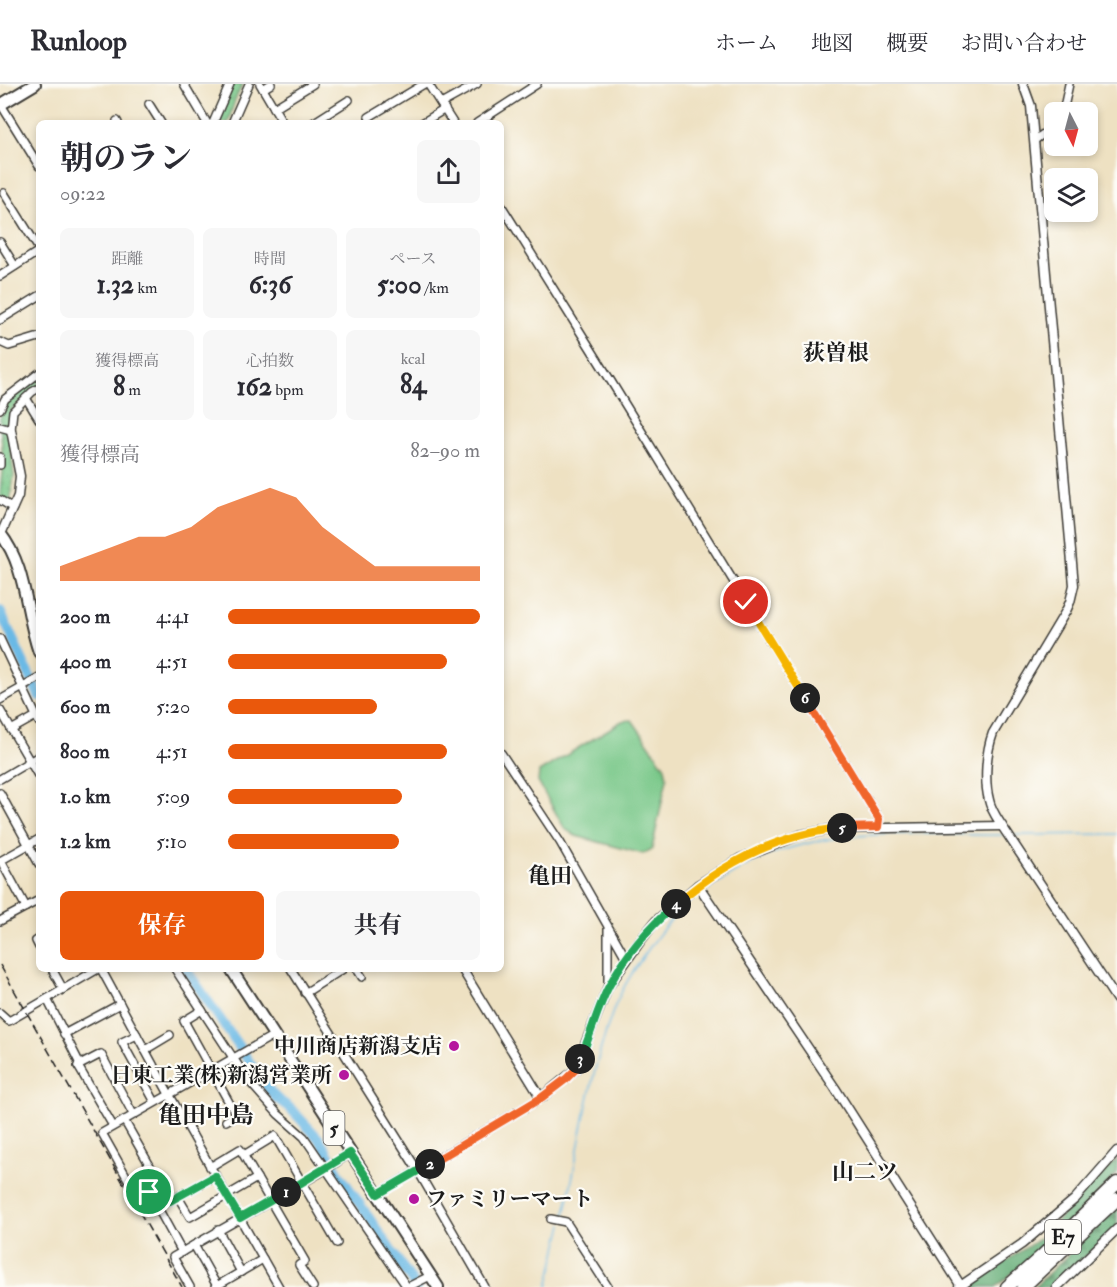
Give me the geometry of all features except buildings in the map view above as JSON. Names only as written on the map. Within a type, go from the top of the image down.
[{"type":"highway","name":"E7","points":[[1006,1287],[1072,1228],[1117,1183]]},
{"type":"highway","name":"E7","points":[[1023,1287],[1117,1199]]},
{"type":"main road","points":[[0,104],[35,84]]},
{"type":"main road","points":[[1,533],[17,563],[26,592],[36,642]]},
{"type":"main road","name":"5","points":[[233,972],[438,1287]]},
{"type":"street","points":[[184,84],[205,120]]},
{"type":"street","points":[[214,120],[230,84]]},
{"type":"street","points":[[233,120],[249,84]]},
{"type":"street","points":[[271,84],[261,87],[281,120]]},
{"type":"street","points":[[274,108],[313,84]]},
{"type":"street","points":[[369,117],[426,84],[451,120]]},
{"type":"street","points":[[426,120],[477,84]]},
{"type":"street","points":[[482,120],[537,84]]},
{"type":"street","points":[[1023,84],[1031,106],[1035,140],[1074,585],[1066,611],[990,741],[988,791],[992,810],[1117,1000]]},
{"type":"street","points":[[1065,102],[1069,84]]},
{"type":"street","points":[[318,120],[350,100]]},
{"type":"street","points":[[0,104],[36,161]]},
{"type":"street","points":[[149,104],[159,120]]},
{"type":"street","points":[[1035,140],[1044,133]]},
{"type":"street","points":[[4,193],[36,245]]},
{"type":"street","points":[[504,210],[616,388],[879,819],[878,827]]},
{"type":"street","points":[[0,242],[15,266]]},
{"type":"street","points":[[0,276],[36,252]]},
{"type":"street","points":[[0,320],[36,298]]},
{"type":"street","points":[[0,342],[9,346],[36,338]]},
{"type":"street","points":[[0,409],[5,399],[36,375]]},
{"type":"street","points":[[1,533],[18,496],[20,476],[11,430],[13,411],[36,391]]},
{"type":"street","points":[[26,399],[36,414]]},
{"type":"street","points":[[0,427],[11,430]]},
{"type":"street","points":[[0,457],[0,465]]},
{"type":"street","points":[[0,500],[13,508]]},
{"type":"street","points":[[0,639],[26,685],[36,713]]},
{"type":"street","points":[[0,700],[36,680]]},
{"type":"street","points":[[0,710],[36,772]]},
{"type":"street","points":[[11,730],[36,720]]},
{"type":"street","points":[[0,778],[36,758]]},
{"type":"street","points":[[504,758],[560,842],[626,958]]},
{"type":"street","points":[[0,793],[36,858]]},
{"type":"street","points":[[378,1194],[541,1098],[575,1070],[609,987],[626,958],[656,921],[741,858],[792,838],[832,829],[1004,828]]},
{"type":"street","points":[[26,907],[0,861],[36,841]]},
{"type":"street","points":[[699,887],[792,1028],[835,1088],[960,1287],[1022,1244],[1066,1206],[1117,1151]]},
{"type":"street","points":[[0,921],[36,902]]},
{"type":"street","points":[[608,926],[609,987]]},
{"type":"street","points":[[54,972],[63,989]]},
{"type":"street","points":[[0,1012],[9,1021],[94,972]]},
{"type":"street","points":[[101,972],[279,1287]]},
{"type":"street","points":[[177,972],[262,1098],[304,1137],[407,1287],[430,1276]]},
{"type":"street","points":[[293,972],[418,1171],[485,1287]]},
{"type":"street","points":[[305,993],[338,972]]},
{"type":"street","points":[[359,972],[362,977]]},
{"type":"street","points":[[464,972],[541,1098]]},
{"type":"street","points":[[47,999],[79,1062],[78,1066],[113,1126]]},
{"type":"street","points":[[64,1034],[120,1004]]},
{"type":"street","points":[[202,1010],[184,1021],[236,1115],[226,1121]]},
{"type":"street","points":[[137,1035],[122,1042],[155,1102]]},
{"type":"street","points":[[146,1050],[170,1035]]},
{"type":"street","points":[[161,1186],[138,1197],[102,1132],[274,1035]]},
{"type":"street","points":[[78,1066],[100,1054],[134,1114]]},
{"type":"street","points":[[124,1120],[170,1201],[215,1176]]},
{"type":"street","points":[[244,1155],[275,1136],[337,1243]]},
{"type":"street","points":[[210,1167],[240,1149],[305,1260],[299,1265],[313,1287]]},
{"type":"street","points":[[190,1287],[173,1257],[325,1170],[350,1153]]},
{"type":"street","points":[[178,1197],[190,1217],[257,1178]]},
{"type":"street","points":[[149,1192],[182,1251]]},
{"type":"street","points":[[550,1220],[566,1222],[608,1287]]},
{"type":"street","points":[[1057,1287],[1117,1229]]},
{"type":"street","points":[[218,1230],[241,1272]]},
{"type":"street","points":[[194,1245],[216,1286],[263,1259]]},
{"type":"green space","points":[[233,84],[243,84],[229,120],[217,120]]},
{"type":"green space","points":[[36,380],[36,389],[11,410],[9,434],[14,476],[10,503],[3,501],[0,495],[3,460],[0,419],[7,399]]},
{"type":"green space","points":[[632,720],[665,767],[667,778],[652,849],[643,854],[576,836],[565,829],[538,782],[539,772],[622,721]]},
{"type":"green space","points":[[1117,1159],[1117,1174],[1051,1241],[996,1287],[972,1287],[973,1283],[1040,1238]]},
{"type":"green space","points":[[1117,1208],[1117,1227],[1054,1287],[1034,1287]]},
{"type":"waterway","points":[[0,611],[36,689]]},
{"type":"waterway","points":[[707,890],[762,858],[820,841],[880,834],[1002,835]]},
{"type":"waterway","points":[[1013,835],[1117,834]]},
{"type":"waterway","points":[[564,1219],[596,1064],[615,1005],[633,971],[661,932],[692,899],[700,894]]},
{"type":"waterway","points":[[188,972],[265,1085],[320,1140],[340,1175],[416,1287]]},
{"type":"waterway","points":[[548,1287],[563,1224]]},
{"type":"railway","points":[[0,965],[182,1287]]},
{"type":"place","name":"中川商店新潟支店","points":[[454,1046]]},
{"type":"place","name":"日東工業(株)新潟営業所","points":[[344,1075]]},
{"type":"place","name":"ファミリーマート","points":[[414,1199]]},
{"type":"district","name":"荻曽根","points":[[836,353]]},
{"type":"district","name":"亀田","points":[[550,876]]},
{"type":"district","name":"亀田中島","points":[[206,1115]]},
{"type":"district","name":"山二ツ","points":[[865,1172]]},
{"type":"route","points":[[149,1192],[161,1186],[170,1201],[215,1176],[240,1218],[325,1170],[350,1153],[378,1194],[541,1098],[566,1079],[575,1070],[609,987],[626,958],[656,921],[698,885],[741,858],[800,835],[832,829],[878,827],[879,819],[746,602]]}]
